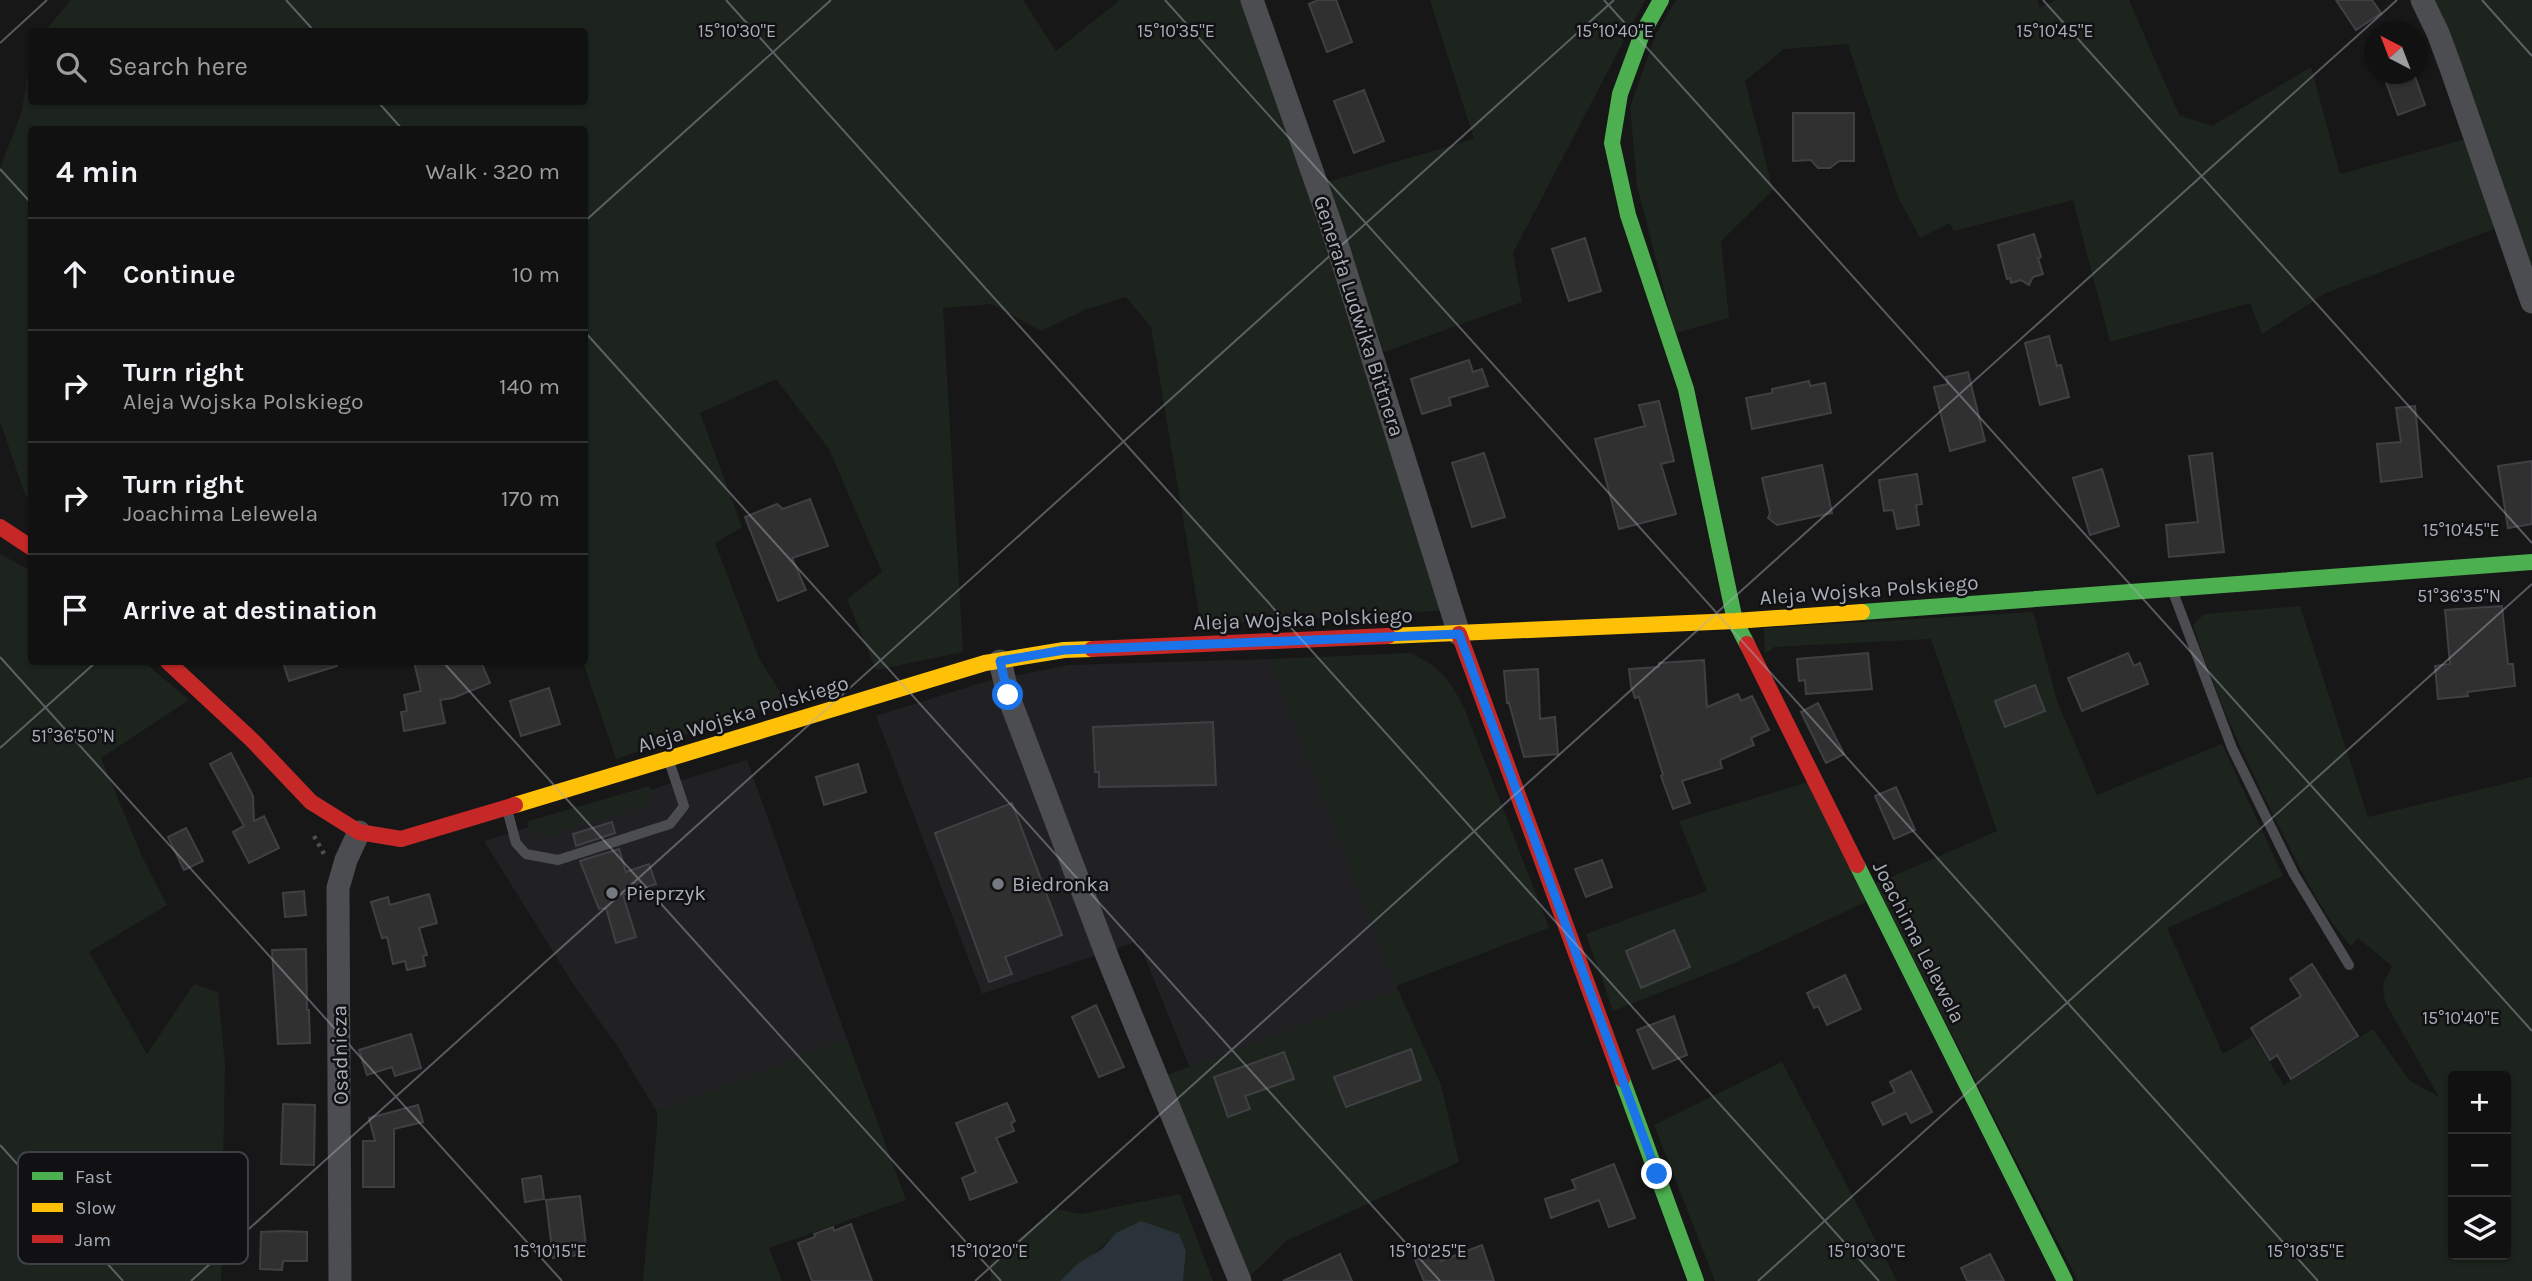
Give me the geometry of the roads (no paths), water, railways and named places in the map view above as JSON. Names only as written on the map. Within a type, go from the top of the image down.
[{"type":"street","name":"Generała Ludwika Bittnera","points":[[1252,0],[1332,228],[1459,634]]},
{"type":"street","name":"Joachima Lelewela","points":[[1661,0],[1642,34],[1620,94],[1612,143],[1628,215],[1686,389],[1735,621],[2065,1281]]},
{"type":"street","points":[[2422,0],[2443,46],[2532,302]]},
{"type":"street","points":[[0,527],[28,545]]},
{"type":"street","name":"Aleja Wojska Polskiego","points":[[171,665],[253,741],[311,802],[359,832],[401,839],[985,663],[1064,650],[1735,621],[2532,562]]},
{"type":"street","points":[[1459,634],[1696,1281]]},
{"type":"street","points":[[1000,661],[1008,695],[1109,961],[1240,1281]]},
{"type":"street","name":"Osadnicza","points":[[340,1281],[338,888],[346,860],[359,832]]},
{"type":"lane","points":[[2172,589],[2232,748],[2294,874],[2349,965]]},
{"type":"lane","points":[[506,807],[516,843],[526,854],[558,860],[670,824],[684,807],[668,758]]},
{"type":"place","name":"Biedronka","points":[[998,884]]},
{"type":"place","name":"Pieprzyk","points":[[612,893]]}]
